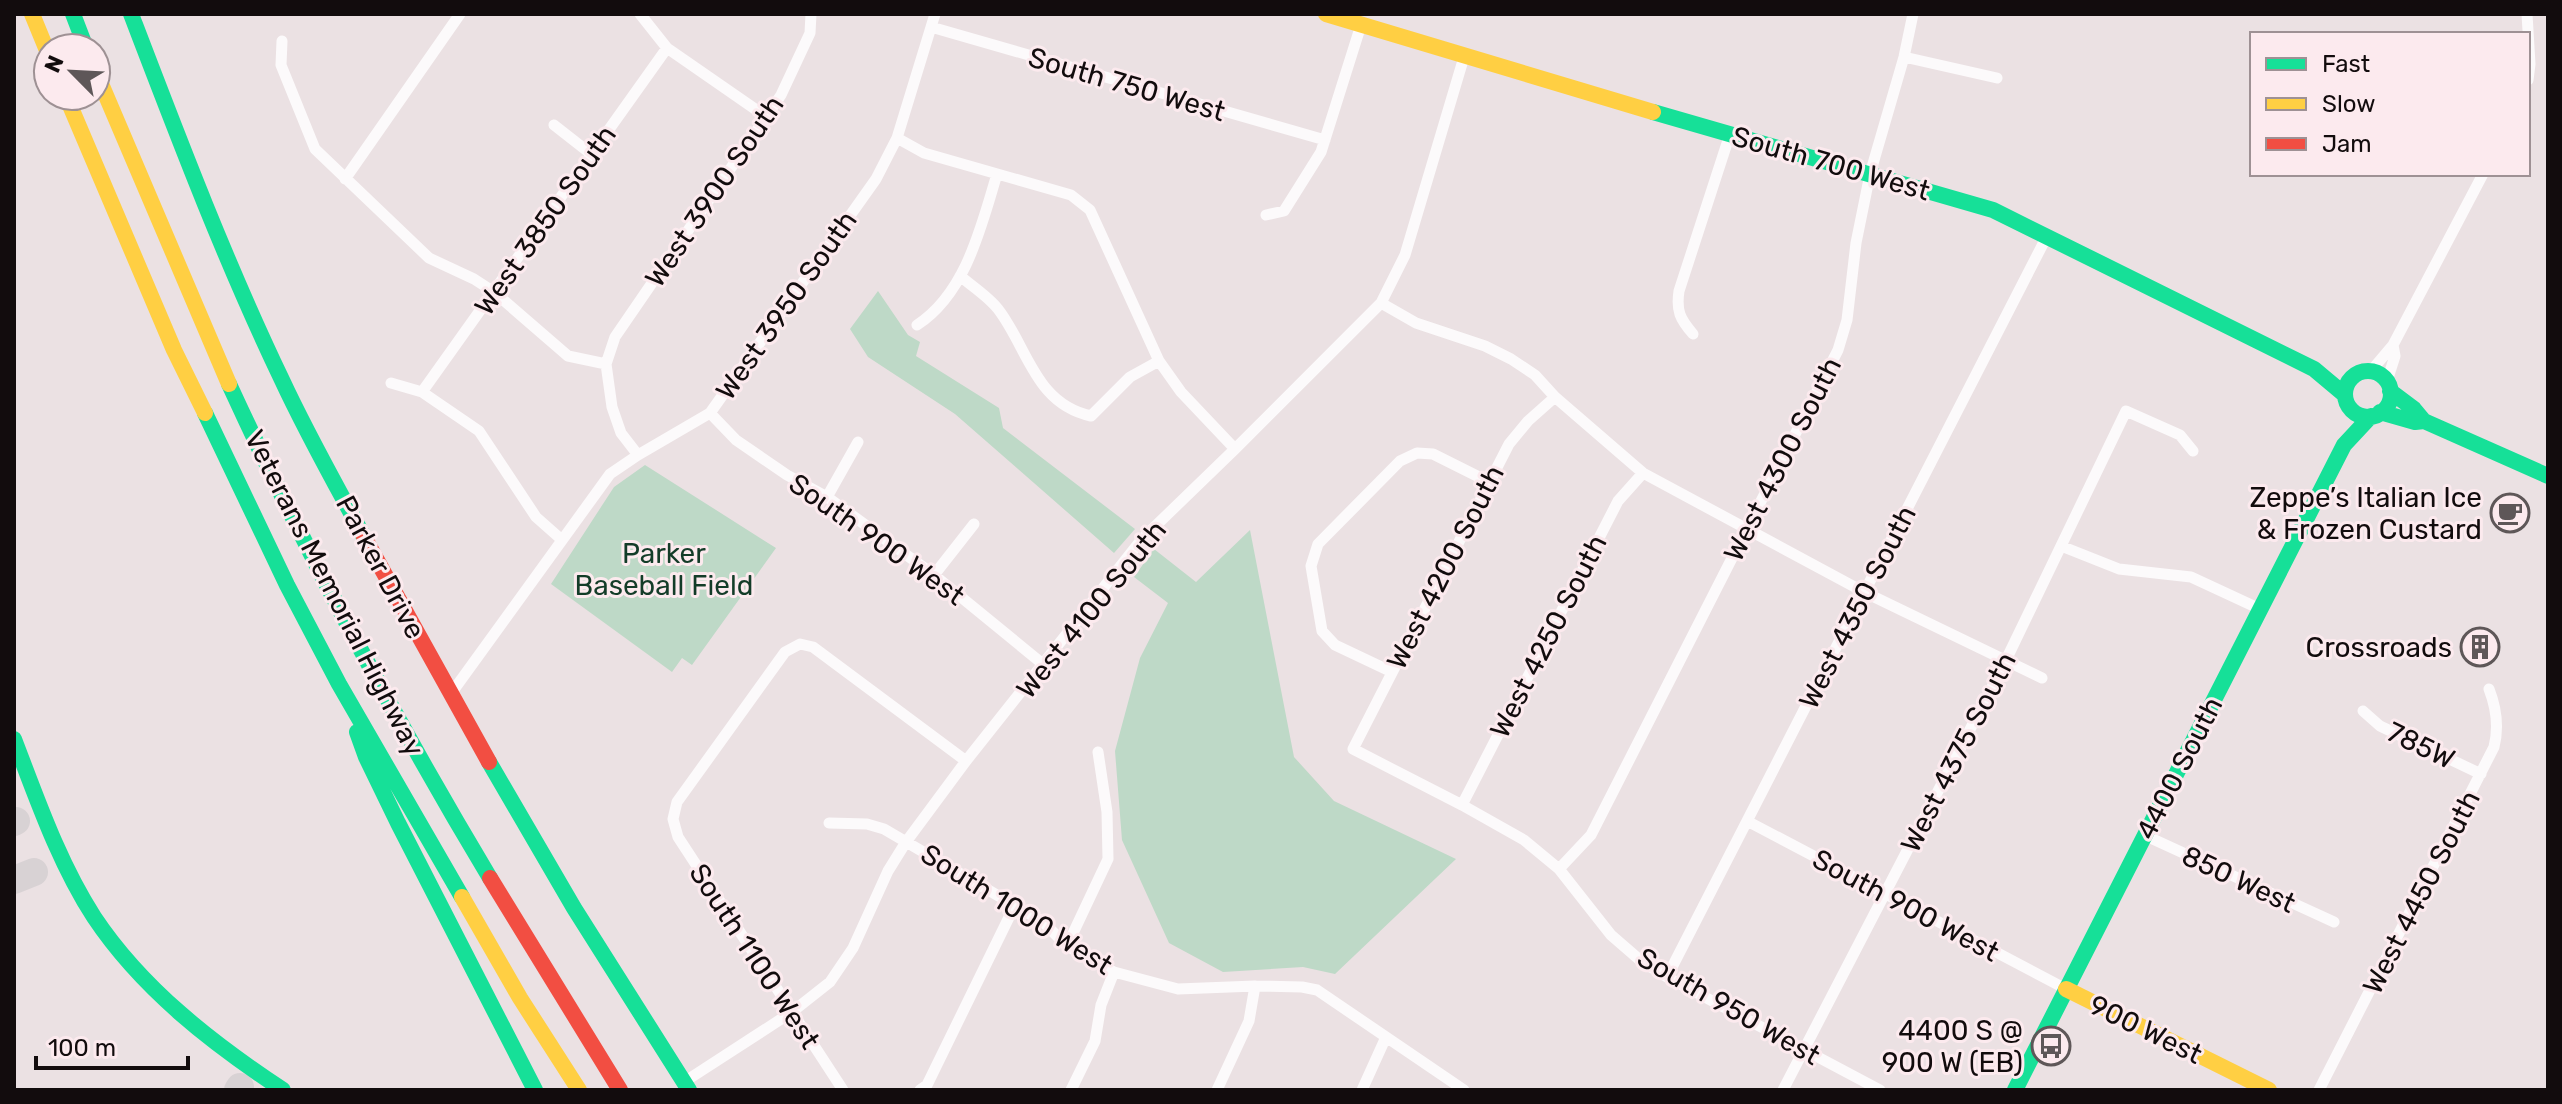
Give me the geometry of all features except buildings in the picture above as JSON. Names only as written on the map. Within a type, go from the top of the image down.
[{"type":"main road","name":"Parker Drive","points":[[131,14],[191,171],[268,350],[330,473],[529,835],[687,1086]]},
{"type":"main road","name":"South 700 West","points":[[1326,14],[1993,210],[2314,369],[2348,402]]},
{"type":"main road","name":"Veterans Memorial Highway","points":[[112,111],[171,256],[281,494],[363,658],[458,825],[620,1090]]},
{"type":"main road","name":"Veterans Memorial Highway","points":[[73,112],[136,266],[197,402],[287,585],[339,684],[520,998],[579,1090]]},
{"type":"main road","name":"South 700 West","points":[[2314,369],[2363,373]]},
{"type":"main road","points":[[2344,445],[2347,384],[2363,373],[2381,375],[2409,408],[2420,413],[2424,421]]},
{"type":"main road","points":[[2344,445],[2387,406],[2388,386]]},
{"type":"main road","points":[[2348,402],[2362,416],[2376,414],[2424,421],[2548,476]]},
{"type":"main road","name":"4400 South","points":[[2015,1090],[2344,445]]},
{"type":"main road","points":[[339,684],[378,783],[535,1090]]},
{"type":"main road","points":[[14,739],[53,839],[93,916],[142,977],[176,1012],[236,1059],[283,1090]]},
{"type":"main road","name":"900 West","points":[[2066,989],[2269,1090]]},
{"type":"street","points":[[345,179],[460,14]]},
{"type":"street","points":[[640,14],[667,48],[765,116]]},
{"type":"street","name":"West 3900 South","points":[[606,364],[615,337],[781,95],[810,33],[811,14]]},
{"type":"street","name":"West 3950 South","points":[[450,695],[610,474],[710,413],[876,179],[897,138],[935,14]]},
{"type":"street","name":"West 4300 South","points":[[1559,869],[1591,835],[1838,350],[1847,320],[1856,243],[1870,174],[1904,57],[1913,14]]},
{"type":"street","points":[[1266,215],[1284,211],[1321,152],[1361,25]]},
{"type":"street","name":"South 750 West","points":[[931,27],[1325,140]]},
{"type":"street","points":[[282,41],[281,65],[315,149],[429,258],[494,292],[568,356],[606,364],[612,407],[621,433],[638,455]]},
{"type":"street","name":"West 3850 South","points":[[422,392],[667,48]]},
{"type":"street","name":"West 4100 South","points":[[687,1086],[830,982],[853,948],[888,871],[906,842],[966,761],[1142,539],[1381,303],[1405,255],[1464,57]]},
{"type":"street","points":[[1904,57],[1997,78]]},
{"type":"street","points":[[554,125],[591,154]]},
{"type":"street","points":[[1693,334],[1681,321],[1677,308],[1679,291],[1730,134]]},
{"type":"street","points":[[897,138],[924,153],[1071,195],[1090,210],[1159,361],[1181,392],[1235,449]]},
{"type":"street","points":[[917,325],[930,316],[975,250],[997,174]]},
{"type":"street","points":[[2363,373],[2393,345],[2482,176]]},
{"type":"street","name":"West 4350 South","points":[[1667,977],[2047,236]]},
{"type":"street","points":[[960,276],[998,308],[1045,388],[1074,412],[1091,416],[1130,377],[1159,361]]},
{"type":"street","points":[[1381,303],[1416,323],[1485,346],[1511,359],[1535,375],[1555,397],[1643,473],[1864,592],[2042,678]]},
{"type":"street","points":[[2388,386],[2395,356],[2393,345]]},
{"type":"street","points":[[391,383],[422,392],[479,431],[536,517],[562,540]]},
{"type":"street","name":"West 4200 South","points":[[1353,749],[1509,444],[1528,421],[1555,397]]},
{"type":"street","name":"West 4375 South","points":[[1783,1090],[2006,660],[2126,411],[2180,435],[2193,451]]},
{"type":"street","name":"South 900 West","points":[[710,413],[736,440],[787,475],[827,497],[934,575],[1044,665]]},
{"type":"street","points":[[827,497],[858,442]]},
{"type":"street","points":[[1392,672],[1335,645],[1322,631],[1311,566],[1318,544],[1400,461],[1417,453],[1433,454],[1489,482]]},
{"type":"street","name":"West 4250 South","points":[[1462,805],[1618,501],[1643,473]]},
{"type":"street","points":[[934,575],[974,524]]},
{"type":"street","points":[[2061,546],[2119,569],[2191,577],[2260,609]]},
{"type":"street","name":"South 1100 West","points":[[843,1090],[678,837],[673,819],[677,802],[785,652],[800,644],[813,647],[966,761]]},
{"type":"street","name":"West 4450 South","points":[[2319,1090],[2494,747],[2497,735],[2489,689]]},
{"type":"street","name":"785W","points":[[2363,711],[2380,726],[2481,774]]},
{"type":"street","name":"South 950 West","points":[[1353,749],[1524,840],[1559,869],[1611,935],[1641,961],[1880,1090]]},
{"type":"street","points":[[1067,946],[1108,859],[1107,812],[1098,752]]},
{"type":"street","name":"South 900 West","points":[[1747,821],[2066,989]]},
{"type":"street","name":"South 1000 West","points":[[829,823],[867,824],[884,829],[1043,922],[1067,946],[1114,972],[1178,989],[1255,986],[1317,990],[1464,1090]]},
{"type":"street","name":"850 West","points":[[2144,835],[2334,922]]},
{"type":"street","points":[[920,1090],[927,1085],[1015,905]]},
{"type":"street","points":[[1071,1090],[1095,1041],[1101,1005],[1114,972]]},
{"type":"street","points":[[1217,1090],[1249,1021],[1255,986]]},
{"type":"street","points":[[1362,1090],[1386,1037]]},
{"type":"green space","points":[[878,291],[908,335],[920,342],[916,356],[999,408],[1003,428],[1135,529],[1114,553],[955,414],[868,357],[850,329]]},
{"type":"green space","name":"Parker Baseball Field","points":[[645,465],[776,548],[692,665],[682,658],[672,672],[551,584],[614,487]]},
{"type":"green space","points":[[1250,530],[1294,757],[1334,801],[1456,859],[1335,974],[1303,967],[1223,972],[1169,943],[1122,840],[1115,751],[1140,658],[1168,603],[1134,577],[1154,549],[1196,582]]},
{"type":"taxiway","points":[[14,880],[34,872]]},
{"type":"traffic: fast","points":[[73,14],[80,32]]},
{"type":"traffic: fast","points":[[131,14],[261,335],[301,420],[364,537]]},
{"type":"traffic: fast","points":[[1653,112],[1993,210],[2314,369],[2345,395]]},
{"type":"traffic: fast","points":[[2368,371],[2384,378],[2391,394],[2384,410],[2368,417],[2352,410],[2345,394],[2352,378],[2368,371]]},
{"type":"traffic: fast","points":[[229,384],[353,635],[490,878]]},
{"type":"traffic: fast","points":[[2390,391],[2424,421]]},
{"type":"traffic: fast","points":[[2380,412],[2415,422],[2424,421],[2548,476]]},
{"type":"traffic: fast","points":[[205,413],[287,585],[339,684],[462,897]]},
{"type":"traffic: fast","points":[[2015,1090],[2344,445],[2371,416]]},
{"type":"traffic: fast","points":[[357,732],[398,823],[535,1090]]},
{"type":"traffic: fast","points":[[14,739],[70,875],[113,943],[180,1013],[283,1090]]},
{"type":"traffic: fast","points":[[489,762],[574,908],[689,1090]]},
{"type":"traffic: slow","points":[[32,14],[39,32]]},
{"type":"traffic: slow","points":[[1326,14],[1653,112]]},
{"type":"traffic: slow","points":[[112,110],[229,384]]},
{"type":"traffic: slow","points":[[73,112],[174,350],[205,413]]},
{"type":"traffic: slow","points":[[462,897],[520,998],[579,1090]]},
{"type":"traffic: slow","points":[[2066,989],[2269,1090]]},
{"type":"traffic: jam","points":[[364,537],[489,762]]},
{"type":"traffic: jam","points":[[490,878],[620,1090]]},
{"type":"place","name":"Zeppe’s Italian Ice & Frozen Custard","points":[[2510,513]]},
{"type":"place","name":"Crossroads","points":[[2480,647]]},
{"type":"place","name":"4400 S @ 900 W (EB)","points":[[2051,1046]]}]
